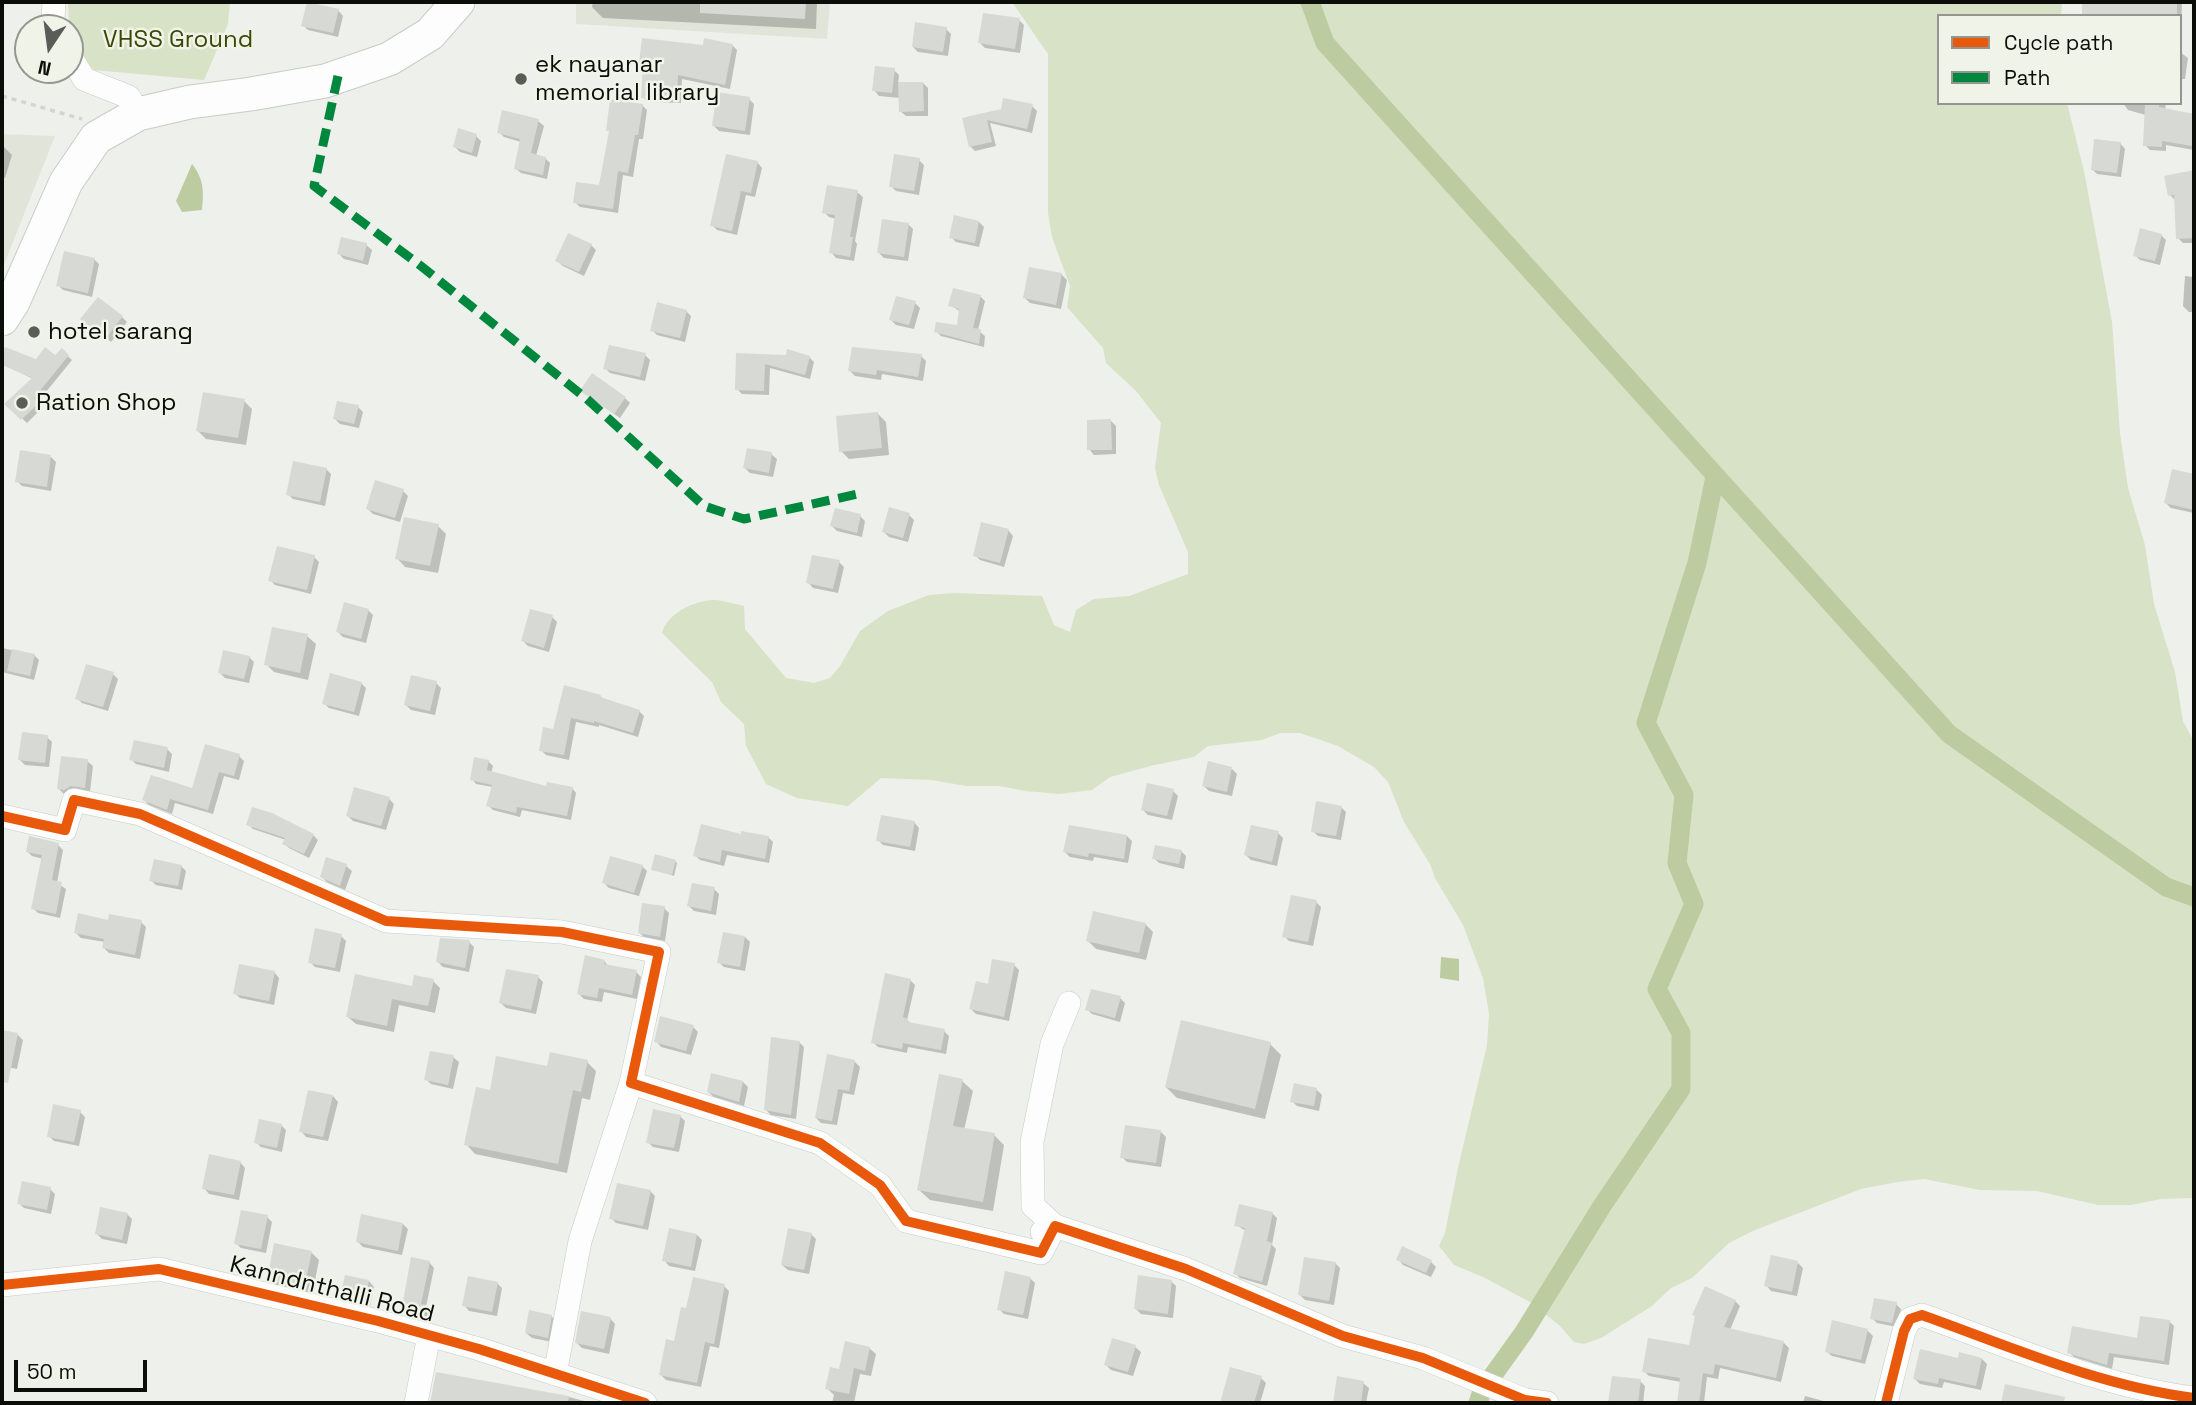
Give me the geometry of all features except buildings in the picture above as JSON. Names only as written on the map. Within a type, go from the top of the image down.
[{"type":"highway","points":[[2,319],[13,302],[66,181],[96,138],[126,121],[190,102],[325,80],[388,59],[430,34],[458,2]]},
{"type":"street","points":[[84,79],[129,97],[126,121]]},
{"type":"street","points":[[2,816],[65,831],[74,800],[140,814],[386,921],[562,932],[659,952],[631,1083],[580,1241],[555,1374]]},
{"type":"street","points":[[1069,1003],[1052,1044],[1032,1142],[1033,1206],[1055,1227],[1186,1269],[1343,1336],[1423,1358],[1525,1400],[1547,1403]]},
{"type":"street","points":[[631,1083],[820,1143],[880,1185],[906,1221],[1041,1253],[1055,1227]]},
{"type":"street","name":"Kanndnthalli Road","points":[[2,1285],[159,1269],[429,1335],[645,1403]]},
{"type":"street","points":[[1886,1403],[1904,1331],[1910,1319],[1922,1315],[2087,1375],[2194,1398]]},
{"type":"street","points":[[416,1403],[429,1335]]},
{"type":"path","points":[[2,96],[126,121]]},
{"type":"shaded area","points":[[576,2],[830,2],[827,39],[576,24]]},
{"type":"shaded area","points":[[2,134],[55,136],[2,270]]},
{"type":"shaded area","points":[[192,164],[202,186],[202,210],[182,212],[176,201]]},
{"type":"shaded area","points":[[1441,957],[1459,959],[1459,981],[1440,978]]},
{"type":"green space","name":"VHSS Ground","points":[[68,2],[230,2],[228,24],[204,80],[94,70],[84,59],[84,14],[69,14]]},
{"type":"green space","points":[[1012,2],[2062,2],[2061,14],[1937,14],[1937,105],[2068,105],[2084,171],[2112,322],[2120,433],[2128,488],[2145,545],[2154,604],[2175,672],[2183,721],[2194,742],[2194,1198],[2161,1199],[2131,1205],[2098,1205],[2037,1191],[1980,1190],[1924,1179],[1861,1189],[1755,1230],[1729,1243],[1692,1278],[1671,1288],[1652,1306],[1601,1338],[1584,1344],[1574,1342],[1560,1326],[1530,1302],[1454,1265],[1439,1246],[1445,1233],[1487,1045],[1489,1014],[1483,978],[1463,925],[1404,822],[1388,782],[1374,767],[1338,746],[1300,733],[1280,733],[1262,740],[1208,746],[1194,757],[1110,777],[1092,790],[1059,794],[999,786],[966,786],[932,780],[881,778],[848,806],[797,798],[766,784],[746,746],[744,724],[721,702],[712,682],[662,633],[670,619],[692,605],[719,600],[744,606],[745,629],[786,678],[814,683],[830,678],[860,631],[888,611],[929,595],[953,593],[1042,596],[1054,625],[1070,632],[1076,610],[1094,599],[1129,596],[1188,574],[1188,552],[1159,485],[1155,468],[1161,423],[1136,391],[1106,363],[1103,348],[1067,307],[1070,286],[1052,237],[1048,213],[1048,54]]},
{"type":"waterway","points":[[1310,2],[1325,43],[1949,734],[2166,887],[2194,897]]},
{"type":"waterway","points":[[1491,1378],[1524,1332],[1602,1206],[1681,1089],[1681,1033],[1657,989],[1694,904],[1677,863],[1684,795],[1646,723],[1697,563],[1715,477]]},
{"type":"waterway","points":[[1495,1372],[1512,1349]]},
{"type":"waterway","points":[[1478,1403],[1482,1391]]},
{"type":"marked path","points":[[338,76],[314,186],[421,266],[587,399],[704,506],[744,519],[858,494]]},
{"type":"cycle path","points":[[2,816],[65,830],[74,800],[140,814],[386,921],[562,932],[659,952],[631,1083],[820,1143],[880,1185],[906,1221],[1041,1253],[1055,1226],[1186,1269],[1343,1336],[1423,1358],[1525,1400],[1547,1403]]},
{"type":"cycle path","points":[[2,1285],[159,1269],[378,1321],[479,1349],[645,1403]]},
{"type":"cycle path","points":[[1886,1403],[1904,1331],[1910,1319],[1922,1315],[2090,1375],[2194,1398]]},
{"type":"place","name":"ek nayanar memorial library","points":[[521,79]]},
{"type":"place","name":"hotel sarang","points":[[34,332]]},
{"type":"place","name":"Ration Shop","points":[[22,403]]}]
